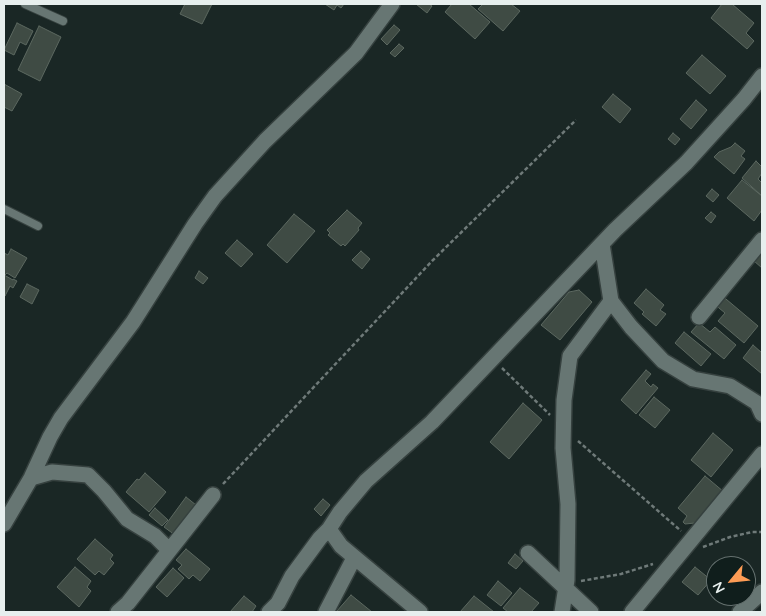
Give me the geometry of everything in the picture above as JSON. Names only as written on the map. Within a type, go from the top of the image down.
[{"type":"street","points":[[4,522],[31,478],[61,418],[134,322],[195,224],[215,196],[266,141],[356,52],[392,4]]},
{"type":"street","points":[[269,612],[278,604],[292,576],[320,538],[366,481],[432,422],[602,244],[686,163],[744,99],[762,76]]},
{"type":"street","points":[[699,317],[762,240]]},
{"type":"street","points":[[602,244],[610,301],[631,327],[663,361],[693,379],[730,386],[757,403],[762,414]]},
{"type":"street","points":[[562,612],[566,588],[568,504],[563,448],[564,400],[570,356],[610,301]]},
{"type":"street","points":[[632,612],[762,454]]},
{"type":"street","points":[[31,478],[52,472],[88,475],[127,519],[155,536],[169,550]]},
{"type":"street","points":[[127,609],[169,550],[213,495]]},
{"type":"street","points":[[329,529],[341,546],[354,558],[420,612]]},
{"type":"street","points":[[528,553],[591,612]]},
{"type":"street","points":[[326,612],[354,558]]},
{"type":"street","points":[[740,612],[762,592]]},
{"type":"lane","points":[[25,4],[62,21]]},
{"type":"lane","points":[[4,209],[38,226]]},
{"type":"path","points":[[213,495],[432,262],[576,120]]},
{"type":"path","points":[[493,358],[564,428],[691,540]]},
{"type":"building","points":[[185,4],[212,4],[202,24],[180,14]]},
{"type":"building","points":[[325,4],[344,4],[341,8],[337,5],[334,10]]},
{"type":"building","points":[[416,4],[429,4],[432,6],[427,13]]},
{"type":"building","points":[[452,4],[469,4],[490,22],[475,39],[445,12]]},
{"type":"building","points":[[483,4],[511,4],[520,11],[503,31],[478,9]]},
{"type":"building","points":[[722,4],[732,4],[754,23],[746,33],[754,41],[747,49],[711,18]]},
{"type":"building","points":[[17,23],[33,31],[26,45],[20,42],[14,55],[4,50]]},
{"type":"building","points":[[394,25],[400,30],[387,45],[381,39]]},
{"type":"building","points":[[39,26],[61,37],[40,81],[18,70]]},
{"type":"building","points":[[399,44],[404,48],[395,57],[390,53]]},
{"type":"building","points":[[702,55],[726,76],[710,94],[686,73]]},
{"type":"building","points":[[4,84],[22,94],[12,111],[4,107]]},
{"type":"building","points":[[613,94],[631,109],[620,123],[602,107]]},
{"type":"building","points":[[696,100],[707,110],[691,129],[680,119]]},
{"type":"building","points":[[673,133],[680,139],[675,145],[668,139]]},
{"type":"building","points":[[735,143],[745,151],[741,156],[745,159],[734,174],[714,157]]},
{"type":"building","points":[[756,161],[762,167],[762,173],[758,179],[762,183],[762,196],[742,178]]},
{"type":"building","points":[[742,180],[762,196],[762,210],[754,221],[727,198]]},
{"type":"building","points":[[712,189],[719,195],[713,202],[706,196]]},
{"type":"building","points":[[347,210],[362,223],[358,228],[359,230],[345,246],[343,244],[341,246],[328,235],[330,233],[327,230]]},
{"type":"building","points":[[711,212],[716,216],[711,223],[705,218]]},
{"type":"building","points":[[294,214],[315,231],[287,263],[267,245]]},
{"type":"building","points":[[237,240],[253,254],[241,267],[225,253]]},
{"type":"building","points":[[11,249],[27,258],[15,278],[7,273],[4,274],[4,253],[8,255]]},
{"type":"building","points":[[361,251],[370,259],[362,269],[352,260]]},
{"type":"building","points":[[762,251],[762,268],[754,261]]},
{"type":"building","points":[[199,271],[208,278],[203,284],[195,278]]},
{"type":"building","points":[[4,275],[17,281],[13,288],[10,286],[5,296]]},
{"type":"building","points":[[27,284],[39,290],[32,304],[20,297]]},
{"type":"building","points":[[646,289],[664,305],[660,310],[666,314],[656,326],[642,314],[644,312],[634,303]]},
{"type":"building","points":[[579,290],[592,302],[560,340],[541,325],[569,292]]},
{"type":"building","points":[[720,294],[758,326],[744,343],[718,321],[725,313],[713,303]]},
{"type":"building","points":[[699,323],[710,332],[715,327],[736,345],[724,359],[691,332]]},
{"type":"building","points":[[684,332],[711,354],[701,366],[675,343]]},
{"type":"building","points":[[753,345],[762,353],[762,374],[743,358]]},
{"type":"building","points":[[646,370],[651,374],[645,381],[651,387],[653,384],[658,388],[636,414],[621,400]]},
{"type":"building","points":[[654,397],[670,410],[655,428],[639,415]]},
{"type":"building","points":[[523,403],[542,420],[509,459],[490,442]]},
{"type":"building","points":[[713,433],[733,450],[711,477],[691,460]]},
{"type":"building","points":[[145,473],[166,492],[149,512],[126,492]]},
{"type":"building","points":[[705,476],[724,492],[697,525],[695,523],[685,524],[683,522],[687,516],[678,508]]},
{"type":"building","points":[[186,497],[196,505],[175,535],[164,527]]},
{"type":"building","points":[[323,499],[330,505],[321,516],[314,509]]},
{"type":"building","points":[[155,508],[168,520],[162,526],[149,515]]},
{"type":"building","points":[[95,539],[113,555],[110,559],[114,563],[104,575],[99,571],[95,575],[77,559]]},
{"type":"building","points":[[186,549],[210,569],[200,581],[193,575],[189,579],[178,569],[182,565],[176,560]]},
{"type":"building","points":[[515,554],[523,561],[516,569],[508,563]]},
{"type":"building","points":[[75,567],[91,581],[87,587],[91,591],[79,607],[57,587]]},
{"type":"building","points":[[695,567],[706,576],[706,586],[698,595],[682,582]]},
{"type":"building","points":[[173,568],[184,578],[167,597],[156,587]]},
{"type":"building","points":[[498,581],[512,593],[501,606],[487,595]]},
{"type":"building","points":[[520,588],[539,603],[531,612],[508,612],[503,608]]},
{"type":"building","points":[[351,595],[372,612],[336,612]]},
{"type":"building","points":[[244,596],[256,606],[252,612],[230,612]]},
{"type":"building","points":[[474,596],[494,612],[460,612]]}]
